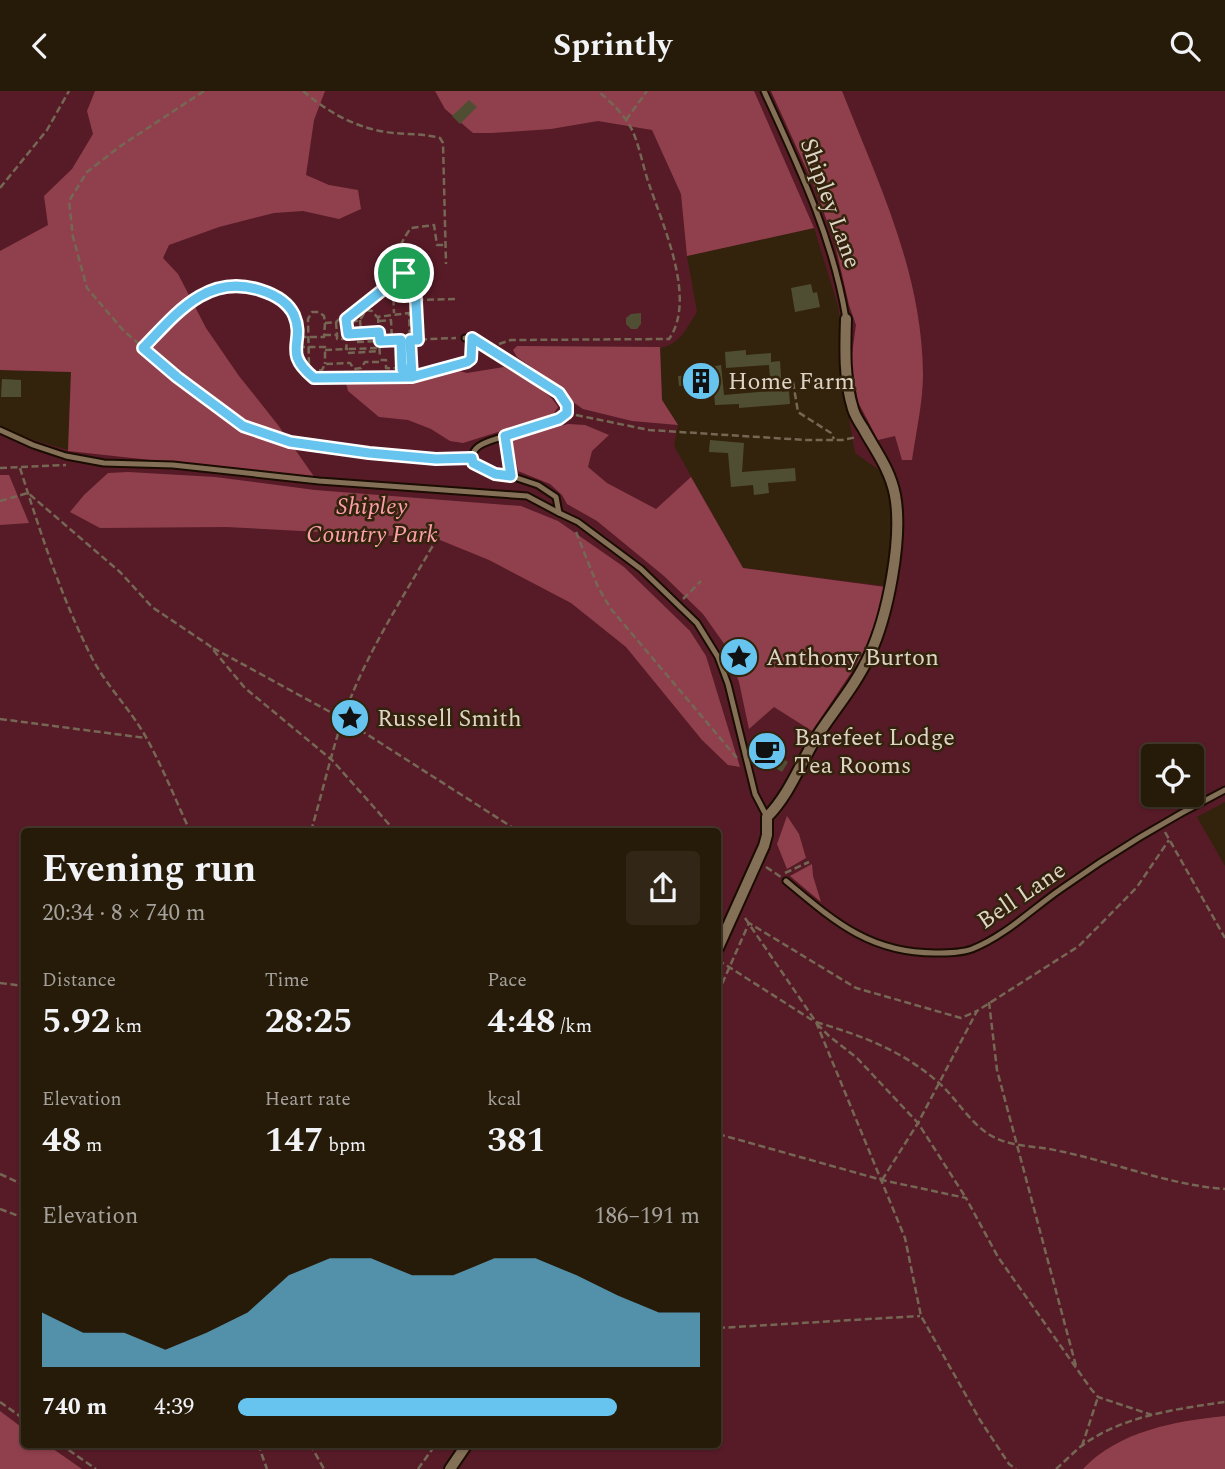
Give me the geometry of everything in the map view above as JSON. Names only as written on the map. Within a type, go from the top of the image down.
[{"type":"street","name":"Shipley Lane","points":[[721,942],[758,862],[767,835],[767,817],[786,795],[824,725],[855,682],[877,637],[891,579],[897,524],[895,496],[882,459],[853,411],[845,362],[846,319]]},
{"type":"street","points":[[450,1469],[464,1448]]},
{"type":"lane","name":"Shipley Lane","points":[[764,91],[820,220],[833,260],[846,319]]},
{"type":"lane","points":[[468,338],[491,349],[559,393],[567,405],[567,413],[559,419],[478,446],[472,453],[473,463],[495,474],[538,485],[556,497],[559,513]]},
{"type":"lane","points":[[0,430],[66,456],[104,463],[173,465],[319,481],[527,496],[571,519],[641,569],[697,624],[718,657],[728,684],[755,794],[767,817]]},
{"type":"lane","points":[[505,436],[511,476]]},
{"type":"lane","name":"Bell Lane","points":[[786,881],[841,926],[867,940],[894,949],[953,953],[972,949],[996,936],[1160,823],[1225,790]]},
{"type":"path","points":[[0,188],[47,130],[69,91]]},
{"type":"path","points":[[204,91],[119,147],[87,172],[69,201],[73,237],[87,288],[122,330],[177,377],[243,426],[290,442],[436,459],[472,458]]},
{"type":"path","points":[[303,91],[338,117],[364,127],[440,138],[443,143],[447,224],[446,264]]},
{"type":"path","points":[[491,349],[511,340],[669,339],[679,318],[680,297],[670,247],[633,131],[598,91]]},
{"type":"path","points":[[626,121],[647,91]]},
{"type":"path","points":[[418,340],[418,300],[415,283],[397,270],[400,249],[411,228],[434,225],[437,245],[445,245]]},
{"type":"path","points":[[347,321],[419,262]]},
{"type":"path","points":[[143,348],[204,292],[233,285],[270,293],[287,306],[294,315],[296,356],[299,363],[314,378],[412,377],[467,362],[471,359],[468,338]]},
{"type":"path","points":[[378,319],[394,316],[393,288]]},
{"type":"path","points":[[418,300],[455,299]]},
{"type":"path","points":[[361,333],[360,320],[366,310],[372,311],[378,319],[380,360]]},
{"type":"path","points":[[324,335],[324,316],[319,312],[312,313],[308,319],[309,365],[314,371],[322,370],[325,350]]},
{"type":"path","points":[[394,313],[409,313],[412,377]]},
{"type":"path","points":[[325,323],[336,322],[338,319],[360,320]]},
{"type":"path","points":[[378,319],[391,320],[392,341]]},
{"type":"path","points":[[347,321],[346,339],[350,363],[354,369],[361,368],[365,362],[365,352]]},
{"type":"path","points":[[336,322],[337,339],[346,339]]},
{"type":"path","points":[[348,334],[379,332]]},
{"type":"path","points":[[337,335],[302,337],[302,347],[365,352],[380,350]]},
{"type":"path","points":[[357,342],[456,338]]},
{"type":"path","points":[[401,340],[402,367]]},
{"type":"path","points":[[348,351],[380,350]]},
{"type":"path","points":[[365,362],[386,360],[386,368],[411,369]]},
{"type":"path","points":[[325,364],[350,363]]},
{"type":"path","points":[[793,382],[798,412],[831,433],[835,440]]},
{"type":"path","points":[[567,413],[649,430],[835,440],[867,436]]},
{"type":"path","points":[[0,468],[77,464]]},
{"type":"path","points":[[20,468],[47,554],[90,654],[106,685],[120,698],[146,738],[189,828]]},
{"type":"path","points":[[0,501],[28,493]]},
{"type":"path","points":[[28,493],[120,572],[152,607],[210,646],[343,719],[513,828]]},
{"type":"path","points":[[571,519],[598,587],[611,609],[726,748],[749,771]]},
{"type":"path","points":[[313,828],[343,719],[381,634],[435,542]]},
{"type":"path","points":[[679,604],[701,581]]},
{"type":"path","points":[[210,646],[245,688],[332,760],[392,828]]},
{"type":"path","points":[[0,719],[146,738]]},
{"type":"path","points":[[1160,823],[1225,938]]},
{"type":"path","points":[[749,923],[856,988],[961,1019],[1079,946],[1137,887],[1169,840]]},
{"type":"path","points":[[758,862],[786,881]]},
{"type":"path","points":[[779,876],[808,862]]},
{"type":"path","points":[[737,907],[816,1022],[857,1058],[918,1123],[966,1198],[998,1257],[1098,1397],[1152,1415]]},
{"type":"path","points":[[721,985],[749,923]]},
{"type":"path","points":[[721,962],[816,1022],[857,1035],[907,1057],[939,1083],[987,1133],[1018,1146],[1055,1150],[1181,1182],[1225,1189]]},
{"type":"path","points":[[0,983],[21,986]]},
{"type":"path","points":[[989,1002],[997,1070],[1077,1369]]},
{"type":"path","points":[[882,1180],[918,1123],[977,1011]]},
{"type":"path","points":[[816,1022],[905,1238],[921,1316],[980,1420],[1009,1464],[1016,1469]]},
{"type":"path","points":[[721,1135],[882,1180],[966,1198]]},
{"type":"path","points":[[0,1174],[21,1184]]},
{"type":"path","points":[[0,1209],[21,1218]]},
{"type":"path","points":[[721,1328],[921,1316]]},
{"type":"path","points":[[1082,1446],[1098,1397]]},
{"type":"path","points":[[0,1402],[21,1417]]},
{"type":"path","points":[[1056,1469],[1082,1446],[1110,1430],[1164,1411],[1225,1402]]},
{"type":"path","points":[[66,1448],[96,1469]]},
{"type":"path","points":[[259,1448],[267,1469]]},
{"type":"path","points":[[312,1448],[324,1469]]},
{"type":"path","points":[[418,1469],[433,1448]]},
{"type":"green space","name":"Shipley Country Park","points":[[0,91],[1225,91],[1225,802],[1197,817],[1225,866],[1225,1469],[0,1469],[0,427],[68,450],[71,372],[0,370]],"holes":[[[814,228],[838,306],[841,327],[838,354],[855,453],[882,472],[889,496],[891,552],[885,586],[743,568],[674,446],[678,425],[662,400],[660,348],[678,339],[697,312],[687,256]]]},
{"type":"green space","points":[[95,91],[325,91],[314,120],[306,175],[329,185],[358,190],[361,209],[339,219],[303,211],[274,213],[219,227],[169,245],[163,258],[178,274],[206,328],[239,376],[315,478],[68,451],[71,372],[0,370],[0,251],[48,225],[44,196],[72,169],[93,134],[87,111]]},
{"type":"green space","points":[[435,91],[754,91],[814,228],[687,256],[681,194],[652,130],[598,121],[551,129],[473,133],[445,109]]},
{"type":"green space","points":[[771,91],[842,91],[884,195],[907,264],[921,336],[923,385],[912,460],[902,460],[895,436],[878,440],[858,402],[851,361],[856,325],[835,244],[816,190]]},
{"type":"green space","points":[[517,346],[660,347],[662,400],[678,425],[632,421],[583,409],[573,402],[564,390],[517,357],[513,350]]},
{"type":"green space","points":[[504,367],[542,390],[558,407],[554,413],[542,418],[463,443],[450,441],[431,429],[408,420],[379,417],[348,391],[346,383],[413,383],[455,370],[467,373]]},
{"type":"green space","points":[[568,424],[585,425],[609,435],[592,451],[588,467],[607,483],[656,509],[691,477],[743,568],[885,587],[863,655],[812,731],[774,707],[749,729],[739,682],[725,645],[703,614],[664,576],[597,521],[567,504],[550,484],[518,471],[512,440]]},
{"type":"green space","points":[[108,473],[215,477],[315,490],[521,506],[558,521],[624,567],[690,631],[706,656],[740,767],[728,765],[702,740],[626,647],[571,603],[489,560],[435,538],[226,527],[100,528],[70,512]]},
{"type":"green space","points":[[0,475],[9,475],[29,523],[0,525]]},
{"type":"green space","points":[[787,816],[799,834],[806,858],[787,869],[777,844]]},
{"type":"green space","points":[[812,864],[813,876],[821,902],[790,876]]},
{"type":"green space","points":[[0,1411],[21,1427],[21,1448],[52,1448],[82,1469],[0,1469]]},
{"type":"green space","points":[[1225,1416],[1225,1469],[1083,1469],[1113,1445],[1130,1437],[1168,1425]]},
{"type":"building","points":[[469,100],[477,107],[460,124],[452,116]]},
{"type":"building","points":[[811,284],[813,293],[817,292],[820,307],[795,312],[791,288]]},
{"type":"building","points":[[641,313],[641,324],[637,329],[631,329],[626,324],[626,318],[631,314]]},
{"type":"building","name":"Home Farm","points":[[746,350],[746,355],[771,353],[771,362],[780,361],[782,392],[789,391],[790,404],[739,408],[739,404],[715,405],[714,392],[704,393],[704,389],[693,389],[693,385],[679,386],[678,376],[693,375],[693,370],[721,365],[724,395],[771,391],[769,365],[726,368],[725,352]]},
{"type":"building","points":[[2,379],[21,380],[21,397],[1,397]]},
{"type":"building","points":[[710,440],[744,443],[742,472],[795,468],[796,481],[768,483],[769,493],[754,495],[753,485],[731,487],[728,453],[709,452]]},
{"type":"building","name":"Barefeet Lodge Tea Rooms","points":[[764,737],[780,748],[776,754],[788,762],[782,772],[753,754]]},
{"type":"place","name":"Home Farm","points":[[701,381]]},
{"type":"place","name":"Anthony Burton","points":[[739,657]]},
{"type":"place","name":"Russell Smith","points":[[350,718]]},
{"type":"place","name":"Barefeet Lodge Tea Rooms","points":[[767,751]]},
{"type":"route","points":[[404,273],[346,319],[348,334],[379,332],[380,341],[401,340],[402,369],[411,369],[412,377],[467,362],[471,359],[472,338],[559,393],[567,405],[567,413],[559,419],[505,436],[511,476],[484,469],[473,463],[472,458],[436,459],[290,442],[243,426],[143,348],[204,292],[233,285],[252,287],[279,298],[294,315],[296,356],[299,363],[314,378],[412,377],[410,340],[418,340],[418,300],[415,283],[404,273]]}]
